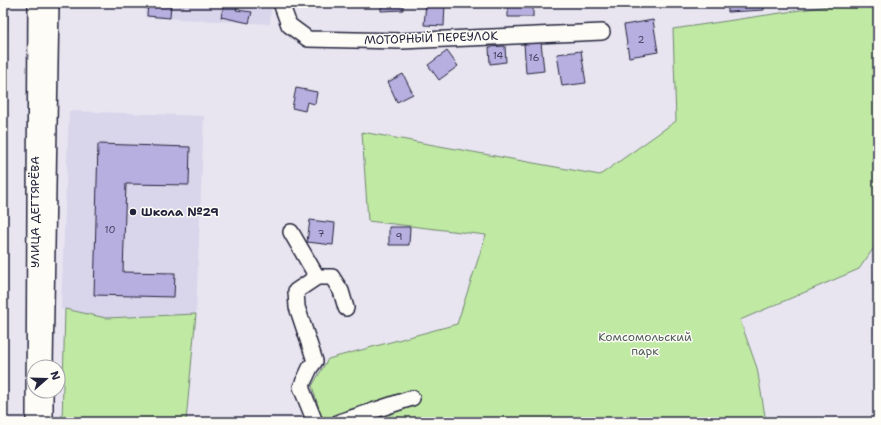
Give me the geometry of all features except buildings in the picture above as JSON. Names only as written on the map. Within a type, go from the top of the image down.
[{"type":"street","name":"УЛИЦА ДЕГТЯРЁВА","points":[[34,422],[36,3]]},
{"type":"street","name":"УЛИЦА ДЕГТЯРЁВА","points":[[46,359],[51,3]]},
{"type":"street","name":"МОТОРНЫЙ ПЕРЕУЛОК","points":[[281,3],[289,25],[308,39],[401,41],[602,32]]},
{"type":"street","points":[[291,232],[317,277]]},
{"type":"street","points":[[315,422],[301,387],[315,361],[297,307],[296,291],[317,277],[332,278],[341,291],[346,308]]},
{"type":"street","points":[[339,422],[412,398]]},
{"type":"street","points":[[45,399],[45,422]]},
{"type":"shaded area","points":[[145,3],[271,3],[270,24],[145,17]]},
{"type":"shaded area","name":"Школа №29","points":[[69,111],[204,116],[196,314],[106,318],[61,309]]},
{"type":"green space","name":"Комсомольский парк","points":[[848,3],[878,3],[878,242],[859,269],[740,320],[757,368],[766,422],[323,422],[312,386],[328,359],[457,324],[486,235],[368,221],[362,132],[600,175],[676,121],[673,29]]},
{"type":"green space","points":[[65,309],[106,318],[196,314],[186,421],[188,422],[62,422],[63,399],[66,399],[66,359],[64,359]]},
{"type":"place","name":"Школа №29","points":[[133,212]]}]
